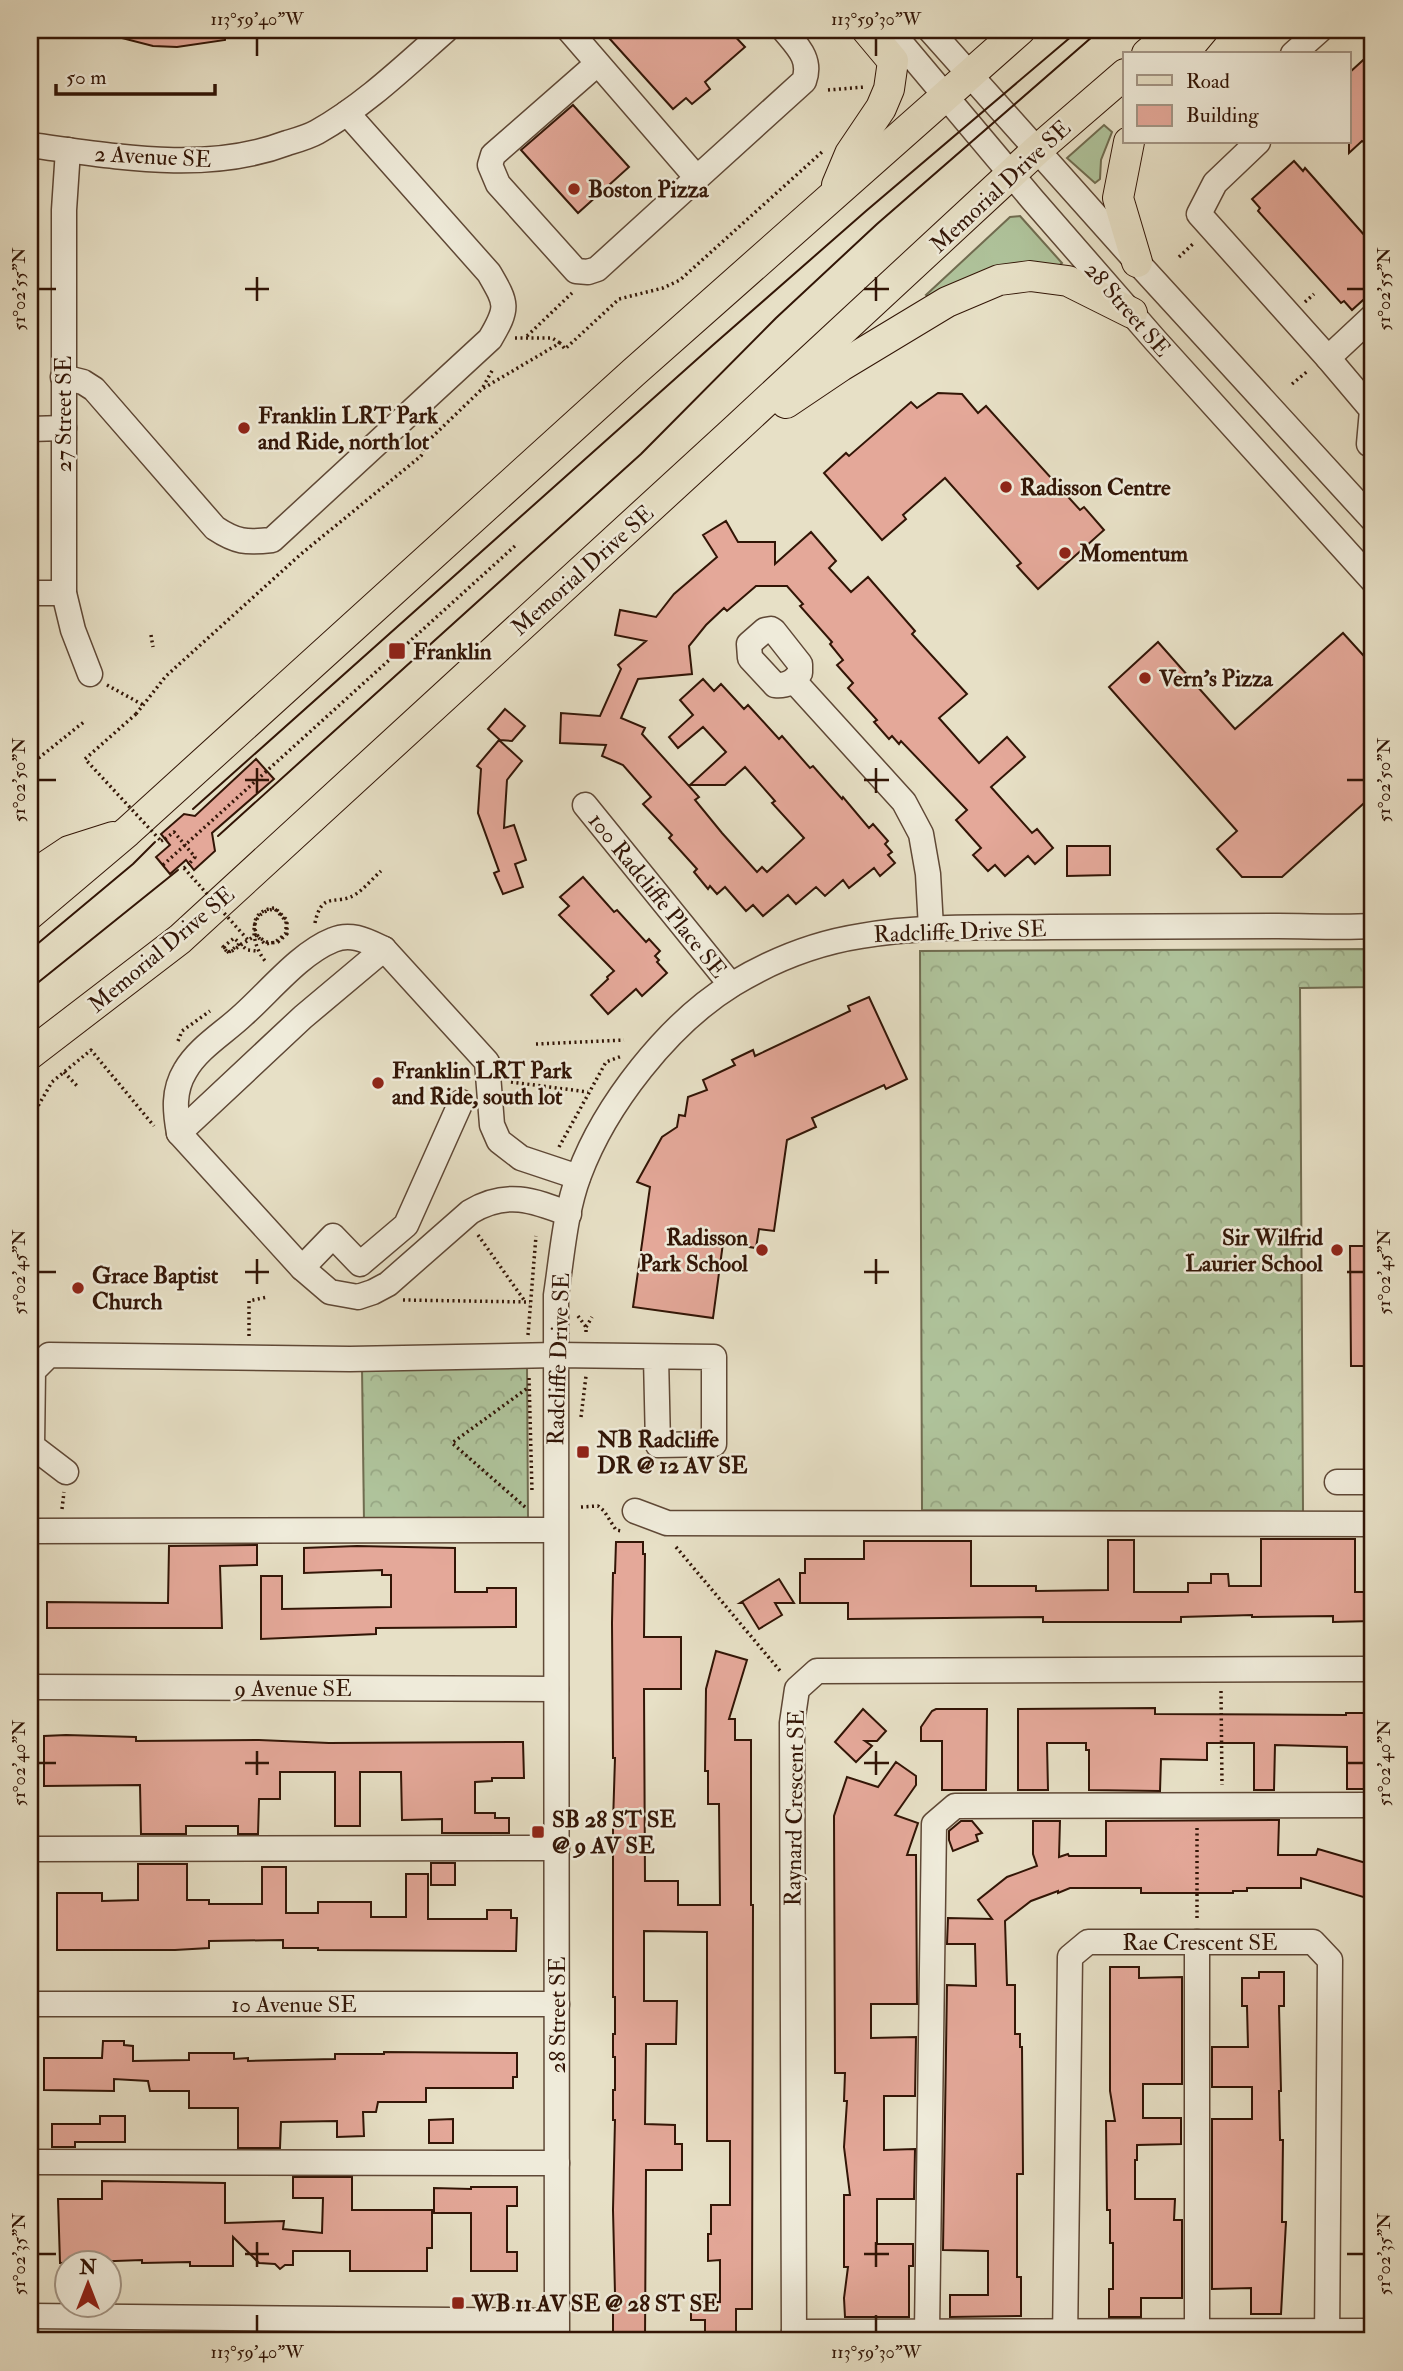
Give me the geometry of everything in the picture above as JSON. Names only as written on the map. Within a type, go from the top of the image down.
[{"type":"main road","points":[[832,195],[850,154],[881,108],[889,89],[893,61],[867,30]]},
{"type":"main road","points":[[30,914],[127,832],[832,195],[1020,30]]},
{"type":"main road","points":[[1149,52],[1175,30]]},
{"type":"main road","points":[[1185,52],[1203,30]]},
{"type":"main road","name":"Memorial Drive SE","points":[[30,1054],[180,939],[1037,150],[1123,76]]},
{"type":"main road","points":[[1129,144],[1118,198],[1137,262]]},
{"type":"main road","points":[[736,429],[760,421],[841,366],[947,302],[988,283],[1030,276],[1068,281],[1132,313]]},
{"type":"main road","points":[[30,877],[69,850],[127,832]]},
{"type":"street","name":"2 Avenue SE","points":[[30,145],[181,161],[228,159],[272,149],[315,133],[347,113],[388,82],[446,30]]},
{"type":"street","points":[[569,30],[696,178]]},
{"type":"street","points":[[597,65],[493,155],[490,165],[499,184],[576,271],[588,272],[597,269],[804,81],[807,72],[804,54],[784,30]]},
{"type":"street","name":"28 Street SE","points":[[890,30],[1132,313],[1373,582]]},
{"type":"street","name":"28 Street SE","points":[[930,30],[1373,520]]},
{"type":"street","points":[[1295,52],[1320,30]]},
{"type":"street","points":[[63,377],[83,382],[94,389],[215,528],[230,538],[250,543],[272,540],[490,339],[501,320],[504,299],[489,273],[347,113]]},
{"type":"street","points":[[1256,144],[1215,183],[1199,215],[1372,411],[1369,444]]},
{"type":"street","name":"27 Street SE","points":[[68,150],[64,209],[64,593],[90,674]]},
{"type":"street","points":[[1328,358],[1373,316]]},
{"type":"street","points":[[30,429],[64,428]]},
{"type":"street","points":[[30,593],[64,593]]},
{"type":"street","points":[[793,681],[904,802],[921,834],[928,874],[931,928]]},
{"type":"street","name":"100 Radcliffe Place SE","points":[[586,805],[731,985]]},
{"type":"street","name":"Radcliffe Drive SE","points":[[556,1689],[556,1295],[569,1214],[578,1177],[605,1123],[637,1074],[673,1034],[731,985],[780,960],[821,945],[858,936],[931,928],[1373,926]]},
{"type":"street","points":[[569,1214],[534,1201],[511,1198],[485,1203],[470,1212],[388,1284],[358,1297],[330,1292],[302,1268],[179,1133],[175,1112],[177,1090],[185,1071],[198,1054],[308,954],[334,939],[349,936],[384,949],[487,1062],[492,1125],[499,1141],[521,1158],[578,1177]]},
{"type":"street","points":[[179,1133],[303,1017],[384,949]]},
{"type":"street","points":[[302,1268],[334,1236],[360,1264],[406,1225],[461,1102]]},
{"type":"street","points":[[66,1472],[32,1446],[33,1371],[49,1355],[349,1359],[556,1355],[656,1357]]},
{"type":"street","points":[[1337,1482],[1373,1482]]},
{"type":"street","points":[[631,1521],[1373,1524]]},
{"type":"street","points":[[34,1531],[555,1530]]},
{"type":"street","name":"Raynard Crescent SE","points":[[794,2337],[792,1723],[797,1689],[817,1671],[1373,1669]]},
{"type":"street","name":"9 Avenue SE","points":[[30,1687],[556,1689]]},
{"type":"street","name":"28 Street SE","points":[[556,1689],[557,2331]]},
{"type":"street","points":[[927,2332],[934,1824],[955,1806],[1373,1805]]},
{"type":"street","points":[[30,1849],[557,1848]]},
{"type":"street","name":"Rae Crescent SE","points":[[1065,2336],[1070,1957],[1088,1941],[1313,1942],[1330,1959],[1327,2336]]},
{"type":"street","points":[[1197,1941],[1197,2331]]},
{"type":"street","name":"10 Avenue SE","points":[[30,2004],[557,2004]]},
{"type":"street","points":[[30,2162],[557,2163]]},
{"type":"street","points":[[30,2316],[557,2331]]},
{"type":"street","points":[[794,2337],[927,2332],[1065,2336],[1197,2331],[1327,2336],[1373,2331]]},
{"type":"path","points":[[390,30],[393,33],[396,30]]},
{"type":"path","points":[[828,90],[856,86],[873,87]]},
{"type":"path","points":[[513,338],[552,338],[560,342],[565,349],[619,299],[663,288],[680,280],[829,145]]},
{"type":"path","points":[[1179,257],[1191,246]]},
{"type":"path","points":[[526,338],[564,301]]},
{"type":"path","points":[[248,940],[184,868],[195,857],[174,832],[161,841],[85,759],[145,706],[166,676],[301,554],[421,456],[427,442],[482,388],[560,342]]},
{"type":"path","points":[[482,388],[494,368]]},
{"type":"path","points":[[1292,384],[1302,376]]},
{"type":"path","points":[[163,865],[516,545]]},
{"type":"path","points":[[151,635],[153,648]]},
{"type":"path","points":[[128,698],[145,706]]},
{"type":"path","points":[[30,765],[85,721]]},
{"type":"path","points":[[314,928],[323,904],[333,899],[355,895],[381,871]]},
{"type":"path","points":[[257,951],[247,950],[234,938],[223,947],[228,953],[239,944],[234,939],[224,947],[229,953],[248,940],[256,935],[265,944],[278,942],[287,934],[287,919],[275,908],[261,911],[254,919],[253,928],[257,935],[265,943],[272,944],[278,941],[286,933],[286,920],[275,909],[266,910],[254,927],[257,951],[266,962]]},
{"type":"path","points":[[176,1044],[182,1031],[190,1025]]},
{"type":"path","points":[[536,1044],[624,1040]]},
{"type":"path","points":[[30,1120],[52,1082],[91,1050],[158,1131],[161,1128],[158,1121]]},
{"type":"path","points":[[558,1149],[606,1062]]},
{"type":"path","points":[[64,1072],[79,1088]]},
{"type":"path","points":[[488,1081],[519,1082],[588,1093]]},
{"type":"path","points":[[473,1227],[524,1300]]},
{"type":"path","points":[[393,1300],[530,1302],[536,1237]]},
{"type":"path","points":[[248,1357],[249,1301],[267,1297]]},
{"type":"path","points":[[586,1327],[592,1317]]},
{"type":"path","points":[[529,1387],[452,1443],[535,1515]]},
{"type":"path","points":[[34,1531],[62,1509],[66,1472]]},
{"type":"path","points":[[580,1507],[598,1506],[616,1530],[631,1521]]},
{"type":"path","points":[[669,1538],[775,1667],[797,1689]]},
{"type":"path","points":[[1221,1670],[1222,1805]]},
{"type":"path","points":[[1197,1805],[1197,1941]]},
{"type":"green space","points":[[1104,125],[1112,132],[1101,160],[1100,179],[1095,183],[1067,158]]},
{"type":"green space","points":[[1020,216],[1062,263],[1060,265],[930,298],[926,295],[1010,217]]},
{"type":"green space","points":[[1373,949],[1373,987],[1300,988],[1303,1512],[922,1510],[920,951]]},
{"type":"green space","points":[[527,1366],[528,1520],[364,1522],[362,1367]]},
{"type":"building","points":[[114,30],[225,30],[225,40],[177,47],[153,46],[114,36]]},
{"type":"building","points":[[618,30],[729,30],[745,47],[705,82],[710,89],[692,104],[686,98],[673,109],[609,38]]},
{"type":"building","points":[[1373,51],[1373,136],[1365,143],[1362,141],[1349,153],[1350,144],[1350,72]]},
{"type":"building","points":[[573,105],[629,167],[578,213],[521,150]]},
{"type":"building","points":[[1294,161],[1303,171],[1305,168],[1373,245],[1373,291],[1352,310],[1344,301],[1341,303],[1258,211],[1260,208],[1252,199]]},
{"type":"building","name":"Radisson Centre","points":[[938,393],[962,394],[978,413],[986,406],[1080,510],[1084,507],[1104,530],[1038,589],[1017,566],[1021,563],[945,478],[903,515],[906,519],[882,540],[824,473],[846,453],[849,456],[911,402],[917,408]]},
{"type":"building","points":[[726,521],[738,542],[775,542],[775,564],[811,532],[836,561],[829,568],[851,592],[868,577],[915,631],[912,634],[967,694],[939,718],[979,763],[1007,737],[1025,757],[991,787],[1032,833],[1037,829],[1053,848],[1035,864],[1028,856],[1005,876],[995,865],[988,871],[973,855],[981,848],[956,820],[967,810],[901,741],[899,744],[892,736],[889,739],[874,722],[877,720],[848,688],[853,683],[837,665],[843,660],[830,644],[832,642],[800,606],[803,604],[787,586],[756,586],[727,611],[724,608],[689,646],[692,674],[638,679],[621,718],[645,728],[642,734],[699,797],[695,800],[722,833],[757,872],[762,867],[767,872],[804,838],[772,803],[775,801],[745,767],[725,785],[690,785],[726,752],[703,727],[678,748],[669,737],[693,715],[680,700],[703,679],[714,691],[721,684],[744,709],[748,705],[779,739],[782,736],[810,768],[813,766],[842,799],[843,797],[869,828],[873,824],[888,841],[885,844],[892,852],[888,855],[895,863],[880,876],[874,868],[849,888],[843,880],[825,896],[816,887],[796,904],[788,895],[763,916],[753,905],[746,911],[725,887],[717,894],[710,886],[708,889],[694,872],[697,869],[669,838],[672,835],[643,804],[651,797],[623,765],[602,756],[606,745],[560,743],[561,713],[600,716],[621,669],[618,665],[646,641],[615,635],[620,610],[656,617],[674,594],[717,557],[703,535]]},
{"type":"building","points":[[1343,633],[1373,666],[1373,795],[1282,877],[1242,877],[1217,849],[1237,831],[1109,687],[1158,642],[1235,729]]},
{"type":"building","points":[[505,709],[525,726],[512,741],[500,740],[488,729]]},
{"type":"building","points":[[499,740],[522,761],[507,780],[504,828],[514,825],[526,860],[515,864],[523,887],[503,894],[494,873],[499,871],[478,813],[481,769],[477,766]]},
{"type":"building","points":[[256,759],[274,779],[212,833],[215,851],[194,870],[186,860],[170,874],[156,857],[170,845],[161,834],[184,814],[195,816]]},
{"type":"building","points":[[1067,846],[1110,846],[1110,875],[1067,876]]},
{"type":"building","points":[[583,877],[614,912],[617,910],[646,942],[649,939],[660,951],[655,956],[667,973],[642,996],[636,989],[608,1014],[591,995],[614,971],[559,915],[569,906],[560,897]]},
{"type":"building","points":[[869,997],[907,1079],[886,1089],[884,1085],[812,1118],[816,1127],[787,1140],[774,1231],[759,1229],[756,1248],[723,1243],[713,1318],[633,1307],[650,1187],[637,1182],[662,1137],[677,1127],[679,1115],[685,1116],[688,1097],[707,1090],[703,1080],[735,1065],[732,1060],[753,1050],[755,1056],[850,1011],[848,1006]]},
{"type":"building","points":[[1350,1246],[1373,1246],[1373,1366],[1351,1366]]},
{"type":"building","points":[[1261,1539],[1355,1539],[1355,1592],[1372,1592],[1372,1621],[1333,1622],[1333,1616],[1252,1615],[1181,1617],[1181,1622],[1043,1622],[1043,1617],[848,1619],[848,1603],[800,1603],[800,1573],[805,1573],[805,1559],[864,1559],[864,1541],[971,1541],[971,1586],[1036,1586],[1036,1591],[1108,1590],[1108,1540],[1134,1540],[1134,1592],[1188,1592],[1188,1583],[1211,1583],[1211,1574],[1228,1574],[1229,1586],[1261,1586]]},
{"type":"building","points":[[616,1542],[643,1542],[644,1637],[681,1637],[681,1689],[644,1689],[645,1881],[678,1881],[678,1905],[720,1905],[719,1804],[708,1804],[708,1771],[705,1771],[706,1689],[716,1651],[747,1660],[729,1719],[735,1719],[735,1740],[751,1740],[753,1905],[752,2309],[736,2309],[736,2341],[705,2341],[705,2320],[691,2320],[691,2302],[720,2302],[720,2260],[708,2261],[708,2234],[711,2234],[711,2205],[730,2205],[730,2141],[707,2141],[707,1932],[644,1931],[644,2001],[677,2001],[676,2044],[646,2044],[645,2124],[675,2125],[675,2144],[682,2144],[682,2170],[646,2170],[645,2341],[613,2341],[615,1758],[612,1623]]},
{"type":"building","points":[[257,1545],[257,1565],[220,1566],[222,1628],[47,1628],[47,1602],[168,1603],[169,1546]]},
{"type":"building","points":[[304,1548],[455,1548],[455,1592],[516,1588],[516,1627],[376,1628],[376,1634],[261,1639],[261,1576],[282,1576],[282,1609],[391,1607],[391,1575],[382,1575],[382,1570],[304,1573]]},
{"type":"building","points":[[779,1579],[794,1603],[775,1603],[782,1615],[759,1629],[743,1603],[740,1603]]},
{"type":"building","points":[[1155,1708],[1155,1714],[1369,1713],[1372,1789],[1347,1789],[1347,1747],[1275,1745],[1274,1790],[1254,1790],[1254,1743],[1207,1743],[1207,1760],[1161,1759],[1160,1791],[1089,1790],[1089,1750],[1086,1750],[1086,1743],[1047,1743],[1048,1790],[1018,1790],[1018,1709]]},
{"type":"building","points":[[863,1709],[886,1731],[877,1741],[865,1741],[872,1746],[856,1762],[835,1742]]},
{"type":"building","points":[[936,1709],[987,1709],[986,1790],[942,1790],[942,1741],[921,1741],[921,1727]]},
{"type":"building","points":[[44,1736],[136,1737],[136,1741],[523,1742],[524,1778],[492,1778],[492,1781],[475,1782],[475,1813],[495,1813],[495,1818],[509,1818],[509,1833],[442,1833],[442,1819],[402,1820],[401,1772],[360,1772],[360,1826],[335,1826],[335,1772],[280,1772],[280,1799],[259,1799],[258,1834],[238,1834],[238,1826],[186,1826],[186,1834],[141,1834],[140,1785],[44,1786]]},
{"type":"building","points":[[896,1762],[916,1776],[916,1785],[895,1815],[918,1823],[907,1855],[916,1855],[917,2004],[871,2004],[871,2038],[916,2037],[915,2096],[884,2096],[884,2150],[915,2149],[914,2199],[877,2199],[877,2244],[913,2244],[913,2266],[909,2266],[909,2317],[845,2317],[844,2298],[848,2267],[844,2267],[844,2195],[850,2195],[844,2147],[847,2101],[844,2101],[845,2073],[835,2073],[834,1816],[847,1777],[878,1787]]},
{"type":"building","points":[[1279,1820],[1278,1855],[1316,1855],[1318,1849],[1373,1865],[1373,1900],[1301,1878],[1301,1888],[1247,1888],[1247,1891],[1233,1893],[1141,1893],[1141,1888],[1070,1888],[1031,1901],[1005,1921],[1007,1985],[1015,1985],[1015,2034],[1020,2034],[1022,2047],[1023,2174],[1017,2174],[1017,2277],[1021,2277],[1021,2316],[950,2317],[950,2295],[988,2295],[988,2251],[943,2250],[947,1985],[976,1986],[975,1944],[947,1944],[948,1918],[992,1919],[978,1900],[1007,1877],[1037,1866],[1033,1854],[1033,1821],[1060,1821],[1059,1857],[1068,1854],[1106,1856],[1106,1821]]},
{"type":"building","points":[[961,1821],[972,1821],[982,1833],[976,1835],[978,1841],[953,1851],[949,1831]]},
{"type":"building","points":[[431,1863],[455,1863],[455,1885],[431,1885]]},
{"type":"building","points":[[138,1864],[187,1864],[187,1900],[209,1900],[209,1904],[262,1904],[262,1867],[286,1867],[286,1913],[318,1913],[318,1902],[371,1902],[371,1917],[406,1917],[406,1874],[428,1874],[428,1919],[487,1919],[487,1910],[511,1910],[511,1918],[517,1918],[516,1951],[318,1950],[283,1948],[283,1940],[209,1941],[209,1948],[175,1950],[57,1950],[57,1893],[102,1893],[102,1901],[138,1900]]},
{"type":"building","points":[[1110,1967],[1139,1967],[1139,1978],[1182,1977],[1182,2084],[1143,2084],[1143,2118],[1181,2118],[1181,2144],[1137,2145],[1135,2199],[1175,2199],[1174,2220],[1182,2220],[1182,2298],[1141,2298],[1141,2317],[1109,2317],[1109,2289],[1113,2289],[1113,2243],[1110,2243],[1110,2210],[1107,2210],[1106,2121],[1115,2121],[1110,2091]]},
{"type":"building","points":[[1259,1972],[1284,1972],[1284,2006],[1279,2006],[1280,2140],[1283,2140],[1282,2222],[1286,2222],[1281,2314],[1251,2314],[1251,2288],[1212,2289],[1212,2119],[1252,2119],[1252,2087],[1212,2087],[1212,2047],[1248,2047],[1247,2006],[1242,2006],[1242,1978],[1259,1978]]},
{"type":"building","points":[[103,2041],[124,2041],[124,2045],[133,2046],[133,2061],[189,2060],[189,2053],[234,2053],[234,2059],[248,2058],[248,2061],[335,2059],[335,2054],[384,2052],[517,2053],[517,2077],[513,2077],[513,2088],[426,2088],[426,2102],[378,2102],[376,2112],[363,2112],[364,2136],[337,2137],[337,2121],[281,2122],[280,2148],[238,2148],[238,2108],[189,2108],[189,2091],[150,2091],[148,2081],[114,2079],[114,2091],[44,2090],[44,2058],[102,2058]]},
{"type":"building","points":[[100,2116],[125,2116],[125,2142],[75,2142],[75,2147],[52,2147],[52,2124],[100,2124]]},
{"type":"building","points":[[453,2119],[453,2143],[429,2143],[429,2120]]},
{"type":"building","points":[[293,2177],[352,2177],[352,2210],[432,2210],[432,2248],[427,2248],[427,2271],[350,2271],[350,2251],[293,2251],[293,2265],[285,2265],[280,2269],[275,2264],[259,2263],[233,2237],[233,2266],[122,2261],[122,2248],[60,2248],[58,2199],[102,2199],[102,2181],[225,2183],[225,2223],[284,2221],[283,2229],[322,2233],[323,2198],[293,2198]]},
{"type":"building","points":[[517,2187],[517,2206],[507,2206],[507,2252],[517,2252],[517,2271],[471,2271],[471,2213],[434,2213],[434,2188]]},
{"type":"tram line","points":[[193,809],[713,345],[1079,30]]},
{"type":"tram line","points":[[218,836],[641,454],[776,318],[877,224],[1100,30]]},
{"type":"tram line","points":[[30,950],[133,864],[155,842]]},
{"type":"tram line","points":[[30,989],[178,870]]},
{"type":"place","name":"Boston Pizza","points":[[574,189]]},
{"type":"place","name":"Franklin LRT Park and Ride, north lot","points":[[244,428]]},
{"type":"place","name":"Radisson Centre","points":[[1006,487]]},
{"type":"place","name":"Momentum","points":[[1065,553]]},
{"type":"place","name":"Franklin","points":[[397,651]]},
{"type":"place","name":"Vern's Pizza","points":[[1145,678]]},
{"type":"place","name":"Franklin LRT Park and Ride, south lot","points":[[378,1083]]},
{"type":"place","name":"Radisson Park School","points":[[762,1250]]},
{"type":"place","name":"Sir Wilfrid Laurier School","points":[[1337,1250]]},
{"type":"place","name":"Grace Baptist Church","points":[[78,1288]]},
{"type":"place","name":"NB Radcliffe DR @ 12 AV SE","points":[[583,1452]]},
{"type":"place","name":"SB 28 ST SE @ 9 AV SE","points":[[538,1832]]},
{"type":"place","name":"WB 11 AV SE @ 28 ST SE","points":[[458,2303]]}]
